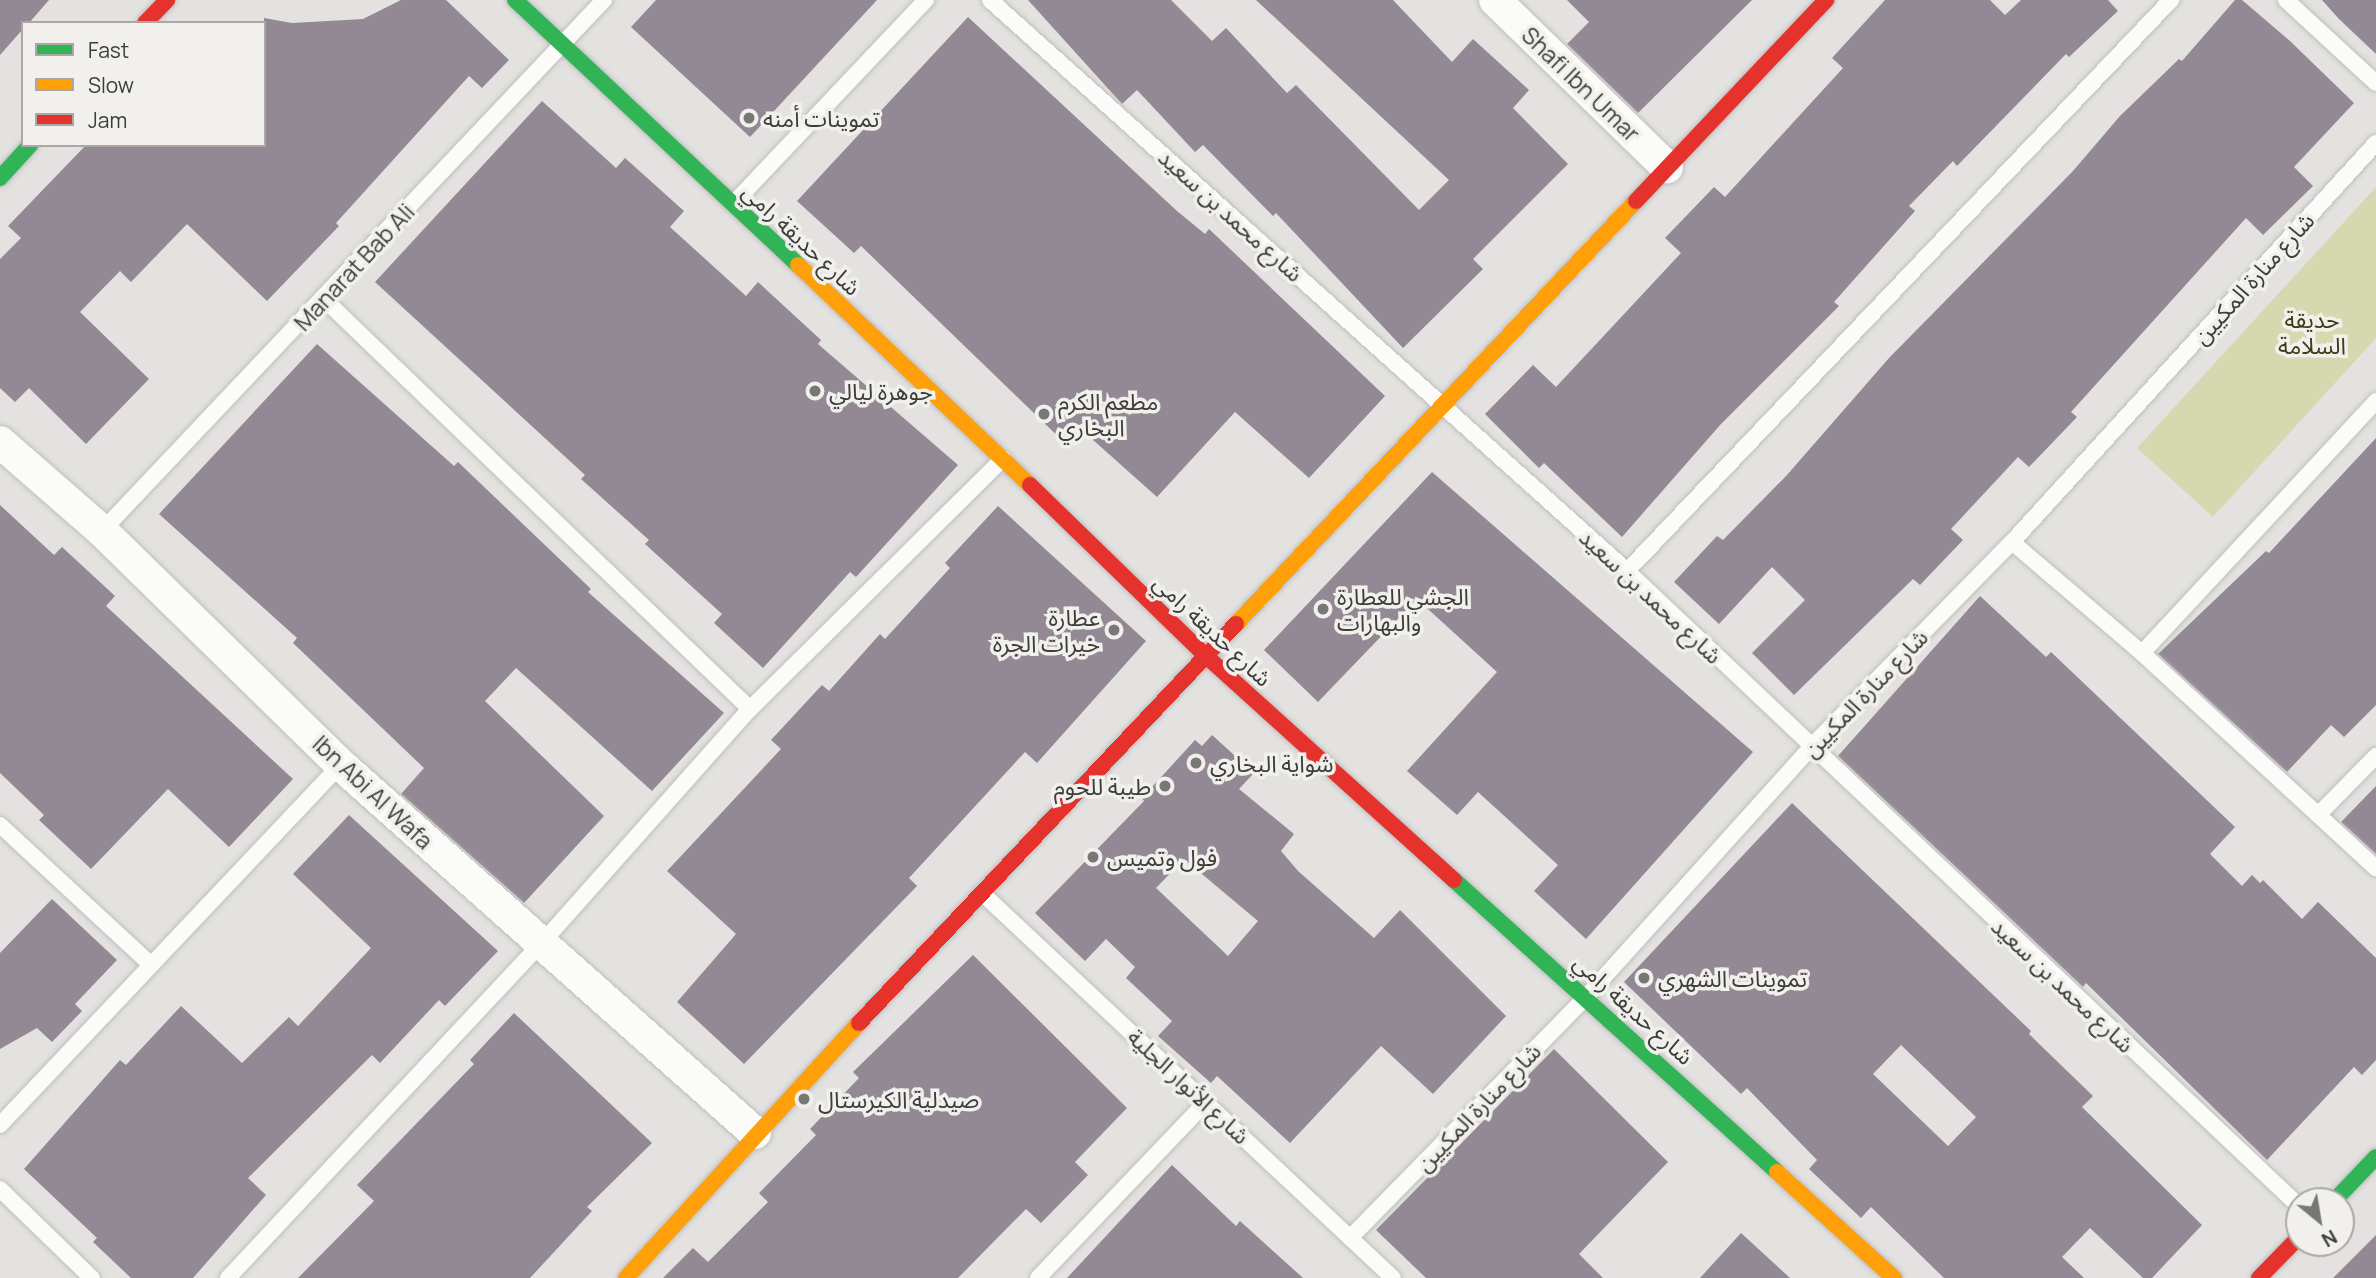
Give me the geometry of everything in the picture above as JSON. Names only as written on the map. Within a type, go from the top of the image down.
[{"type":"street","points":[[147,21],[167,0]]},
{"type":"street","name":"شارع حديقة رامي","points":[[515,0],[565,43],[1004,459],[1206,656],[1587,996],[1894,1278]]},
{"type":"street","name":"Shafi Ibn Umar","points":[[1495,0],[1667,167]]},
{"type":"street","points":[[626,1278],[755,1133],[984,895],[1442,405],[1826,0]]},
{"type":"street","points":[[0,178],[28,147]]},
{"type":"street","name":"Ibn Abi Al Wafa","points":[[0,442],[102,531],[341,765],[755,1133]]},
{"type":"street","points":[[2347,1187],[2376,1157]]},
{"type":"street","points":[[2259,1278],[2285,1251]]},
{"type":"lane","name":"Manarat Bab Ali","points":[[102,531],[604,0]]},
{"type":"lane","points":[[733,205],[926,0]]},
{"type":"lane","name":"شارع محمد بن سعيد","points":[[990,0],[1627,571],[1811,748],[2285,1193]]},
{"type":"lane","points":[[1627,571],[2171,0]]},
{"type":"lane","points":[[2286,0],[2376,83]]},
{"type":"lane","name":"شارع منارة المكيين","points":[[1350,1237],[1587,996],[1811,748],[2012,542],[2376,143]]},
{"type":"lane","points":[[324,299],[750,709]]},
{"type":"lane","points":[[2142,653],[2376,401]]},
{"type":"lane","points":[[228,1278],[541,944],[750,709],[1004,459]]},
{"type":"lane","points":[[2012,542],[2142,653],[2376,868]]},
{"type":"lane","points":[[2318,815],[2376,756]]},
{"type":"lane","points":[[0,1125],[341,765]]},
{"type":"lane","points":[[0,825],[151,965]]},
{"type":"lane","name":"شارع الأنوار الجلية","points":[[984,895],[1394,1278]]},
{"type":"lane","points":[[1038,1278],[1206,1102]]},
{"type":"lane","points":[[0,1189],[92,1278]]},
{"type":"green space","name":"حديقة السلامة","points":[[2376,187],[2376,338],[2213,517],[2137,448]]},
{"type":"building","points":[[0,0],[49,0],[31,21],[21,21],[21,31],[0,55]]},
{"type":"building","points":[[401,0],[446,0],[509,60],[482,88],[469,76],[336,223],[339,226],[267,301],[187,224],[131,282],[120,271],[80,312],[149,379],[86,444],[29,388],[15,402],[0,388],[0,259],[21,238],[8,226],[84,147],[266,147],[264,18],[292,23],[363,19]]},
{"type":"building","points":[[656,0],[877,0],[750,137],[631,27]]},
{"type":"building","points":[[1028,0],[1171,0],[1212,41],[1226,28],[1287,93],[1296,85],[1419,210],[1449,180],[1256,0],[1393,0],[1452,62],[1473,39],[1529,90],[1513,108],[1568,164],[1473,259],[1483,269],[1403,348],[1276,213],[1273,216],[1203,145],[1195,152],[1137,90],[1122,104]]},
{"type":"building","points":[[1567,0],[1752,0],[1638,113],[1567,44],[1589,22]]},
{"type":"building","points":[[1885,0],[1990,0],[2005,15],[2021,0],[2108,0],[2118,11],[2069,57],[2066,54],[1957,166],[1953,161],[1909,206],[1915,211],[1834,302],[1839,306],[1721,424],[1622,537],[1544,463],[1539,468],[1485,414],[1533,365],[1556,387],[1681,253],[1665,238],[1714,187],[1725,197],[1843,68],[1832,58]]},
{"type":"building","points":[[2235,0],[2242,0],[2290,41],[2354,103],[2294,167],[2313,186],[2263,235],[2246,218],[2071,412],[2077,417],[2029,467],[2018,457],[1951,529],[1963,540],[1920,585],[1913,579],[1794,695],[1752,653],[1805,600],[1772,567],[1719,624],[1674,582],[1717,536],[1723,540],[1787,475],[1889,358],[2073,171],[2120,116],[2179,59],[2182,61]]},
{"type":"building","points":[[2322,0],[2376,0],[2376,54],[2339,19]]},
{"type":"building","points":[[968,17],[1177,211],[1205,234],[1209,229],[1385,396],[1309,478],[1235,412],[1157,497],[1083,431],[1069,447],[861,246],[854,253],[797,201]]},
{"type":"building","points":[[542,101],[616,168],[625,158],[684,211],[670,227],[746,296],[758,282],[821,340],[818,344],[958,465],[856,577],[850,572],[763,668],[714,623],[722,614],[645,544],[649,540],[581,479],[585,475],[375,282]]},
{"type":"building","points":[[317,344],[454,466],[458,462],[591,589],[588,592],[724,713],[652,791],[516,668],[485,701],[604,816],[524,903],[401,794],[424,768],[293,643],[297,638],[159,514]]},
{"type":"building","points":[[2376,438],[2376,705],[2344,737],[2331,725],[2287,772],[2158,654],[2266,551],[2269,553]]},
{"type":"building","points":[[1432,472],[1753,752],[1586,939],[1534,891],[1558,865],[1478,792],[1457,815],[1407,771],[1497,672],[1417,599],[1318,702],[1264,650]]},
{"type":"building","points":[[0,505],[54,555],[62,547],[115,596],[106,606],[293,779],[229,847],[168,789],[91,869],[39,820],[44,815],[0,773]]},
{"type":"building","points":[[998,506],[1146,641],[1037,763],[1025,752],[909,878],[917,886],[744,1064],[677,1002],[736,934],[667,871],[781,749],[771,740],[822,685],[829,691],[880,634],[885,639],[950,568],[945,563]]},
{"type":"building","points":[[1980,596],[2046,657],[2051,652],[2235,827],[2210,854],[2242,886],[2252,875],[2260,883],[2263,880],[2302,919],[2318,902],[2376,958],[2376,1060],[2362,1075],[2354,1067],[2267,1160],[2086,983],[2083,987],[1838,756]]},
{"type":"building","points":[[1212,735],[1254,773],[1239,789],[1294,834],[1281,851],[1298,871],[1374,938],[1400,910],[1506,1016],[1433,1094],[1381,1046],[1290,1143],[1217,1076],[1211,1083],[1158,1036],[1172,1021],[1126,978],[1135,967],[1106,939],[1085,961],[1035,913],[1144,801],[1142,798],[1195,740],[1202,746]],"holes":[[[1184,859],[1258,921],[1228,956],[1156,888]]]},
{"type":"building","points":[[2376,786],[2376,854],[2341,822]]},
{"type":"building","points":[[1792,803],[2031,1031],[2029,1034],[2093,1096],[2082,1107],[2202,1225],[2152,1278],[2143,1278],[2090,1228],[2062,1257],[2084,1278],[1944,1278],[1871,1207],[1861,1218],[1809,1169],[1817,1160],[1747,1088],[1741,1094],[1624,982]],"holes":[[[1901,1045],[1976,1117],[1948,1146],[1873,1074]]]},
{"type":"building","points":[[349,815],[498,951],[445,1006],[439,1000],[380,1063],[372,1055],[248,1178],[266,1195],[193,1278],[131,1278],[93,1242],[97,1238],[24,1169],[120,1060],[126,1065],[181,1006],[242,1063],[289,1017],[298,1026],[371,948],[293,874]]},
{"type":"building","points":[[52,899],[117,960],[75,1004],[82,1011],[52,1042],[37,1028],[0,1049],[0,953]]},
{"type":"building","points":[[973,955],[1127,1108],[1075,1162],[1088,1175],[1041,1223],[1026,1209],[958,1278],[663,1278],[693,1248],[708,1262],[768,1202],[759,1193],[816,1135],[810,1129],[859,1078],[853,1072]]},
{"type":"building","points":[[514,1013],[652,1143],[587,1207],[592,1211],[530,1278],[298,1278],[374,1201],[357,1185],[474,1064],[470,1060]]},
{"type":"building","points":[[1554,1049],[1668,1162],[1579,1254],[1603,1278],[1426,1278],[1376,1230]]},
{"type":"building","points":[[1172,1165],[1236,1226],[1240,1221],[1303,1278],[1067,1278]]},
{"type":"building","points":[[1741,1233],[1790,1278],[1700,1278]]},
{"type":"building","points":[[2376,1235],[2376,1278],[2333,1278],[2355,1257]]},
{"type":"traffic: fast","points":[[515,0],[798,265]]},
{"type":"traffic: fast","points":[[0,178],[28,147]]},
{"type":"traffic: fast","points":[[1454,880],[1777,1172]]},
{"type":"traffic: fast","points":[[2347,1187],[2376,1157]]},
{"type":"traffic: slow","points":[[1236,624],[1636,201]]},
{"type":"traffic: slow","points":[[798,265],[1030,485]]},
{"type":"traffic: slow","points":[[626,1278],[859,1023]]},
{"type":"traffic: slow","points":[[1777,1172],[1894,1278]]},
{"type":"traffic: jam","points":[[147,21],[167,0]]},
{"type":"traffic: jam","points":[[1636,201],[1826,0]]},
{"type":"traffic: jam","points":[[1030,485],[1206,656],[1454,880]]},
{"type":"traffic: jam","points":[[859,1023],[1236,624]]},
{"type":"traffic: jam","points":[[2259,1278],[2285,1251]]},
{"type":"place","name":"تموينات أمنه","points":[[749,118]]},
{"type":"place","name":"جوهرة ليالي","points":[[815,391]]},
{"type":"place","name":"مطعم الكرم البخاري","points":[[1044,414]]},
{"type":"place","name":"الجشي للعطارة والبهارات","points":[[1323,609]]},
{"type":"place","name":"عطارة خيرات الجرة","points":[[1114,630]]},
{"type":"place","name":"شواية البخاري","points":[[1196,763]]},
{"type":"place","name":"طيبة للحوم","points":[[1165,786]]},
{"type":"place","name":"فول وتميس","points":[[1093,857]]},
{"type":"place","name":"تموينات الشهري","points":[[1644,978]]},
{"type":"place","name":"صيدلية الكيرستال","points":[[804,1099]]}]
